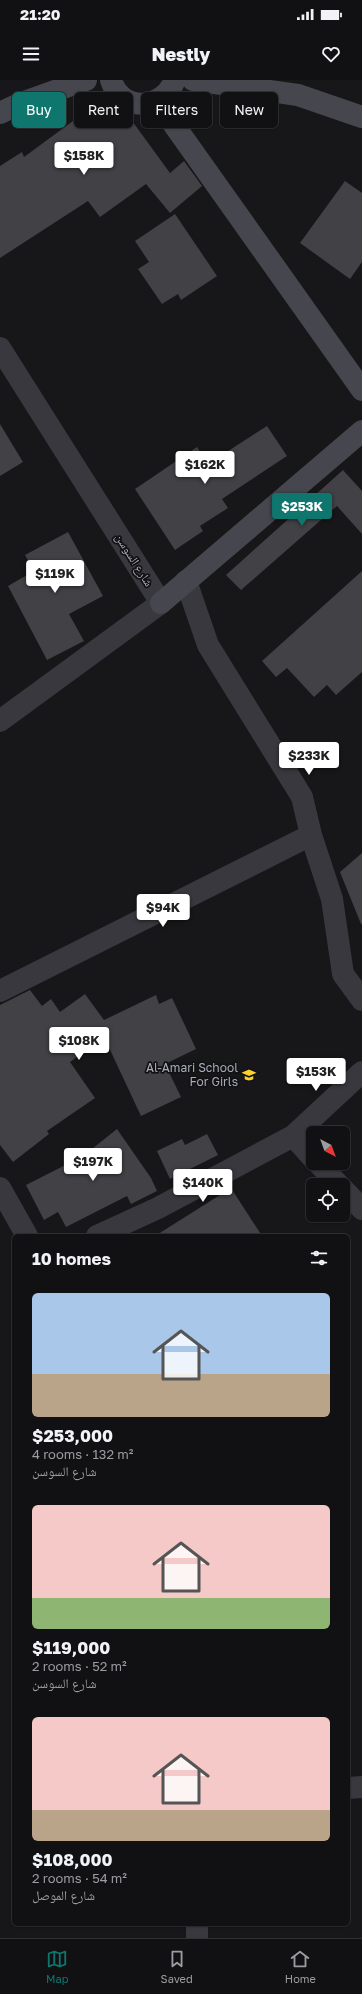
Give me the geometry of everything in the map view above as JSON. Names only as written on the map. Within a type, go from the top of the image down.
[{"type":"street","points":[[0,114],[21,103],[86,80]]},
{"type":"street","points":[[111,80],[118,94],[136,104],[141,103]]},
{"type":"street","points":[[168,92],[175,80]]},
{"type":"street","points":[[193,80],[298,95],[362,117]]},
{"type":"street","points":[[176,128],[362,390]]},
{"type":"street","name":"شارع السوسن","points":[[0,348],[161,603]]},
{"type":"street","points":[[0,722],[161,603],[362,431]]},
{"type":"street","points":[[186,582],[208,645],[302,797],[311,835],[332,899],[343,974],[362,1000]]},
{"type":"street","points":[[0,991],[311,835]]},
{"type":"street","points":[[101,1234],[158,1208],[293,1136],[362,1072]]},
{"type":"street","points":[[293,1136],[306,1150]]},
{"type":"street","points":[[325,1170],[332,1178]]},
{"type":"street","points":[[0,1188],[26,1234]]},
{"type":"street","points":[[350,1196],[362,1209]]},
{"type":"street","points":[[350,1788],[362,1787]]},
{"type":"street","points":[[197,1926],[197,1938]]},
{"type":"building","points":[[74,120],[74,128],[133,128],[133,122],[170,173],[184,161],[202,186],[170,213],[146,184],[100,217],[88,201],[0,258],[0,166],[22,152],[24,157],[63,128],[66,128],[66,126]]},
{"type":"building","points":[[345,181],[362,193],[362,262],[350,279],[300,243]]},
{"type":"building","points":[[175,214],[217,276],[181,300],[178,294],[162,304],[138,269],[149,262],[135,241]]},
{"type":"building","points":[[0,424],[23,462],[0,476]]},
{"type":"building","points":[[267,426],[287,456],[222,499],[228,508],[200,526],[203,531],[175,550],[135,489],[197,447],[208,464]]},
{"type":"building","points":[[343,470],[362,491],[362,534],[337,506],[241,590],[226,575]]},
{"type":"building","points":[[68,532],[103,596],[69,614],[84,641],[47,660],[8,586],[34,571],[25,555]]},
{"type":"building","points":[[362,571],[362,672],[336,695],[327,685],[314,697],[287,668],[276,677],[262,661]]},
{"type":"building","points":[[362,853],[362,924],[361,924],[340,872]]},
{"type":"building","points":[[30,990],[42,1006],[51,999],[60,1012],[85,994],[104,1020],[156,995],[159,1004],[172,998],[196,1049],[165,1064],[181,1097],[141,1116],[104,1037],[70,1062],[95,1098],[47,1131],[49,1134],[13,1162],[0,1145],[0,1005]]},
{"type":"building","points":[[117,1129],[151,1178],[157,1191],[131,1204],[127,1196],[66,1227],[58,1212],[44,1220],[26,1185],[83,1156]]},
{"type":"building","points":[[207,1134],[218,1155],[170,1179],[157,1151],[182,1139],[185,1145]]},
{"type":"building","points":[[231,1188],[261,1234],[158,1234]]},
{"type":"place","name":"Al-Amari School For Girls","points":[[249,1075]]}]
